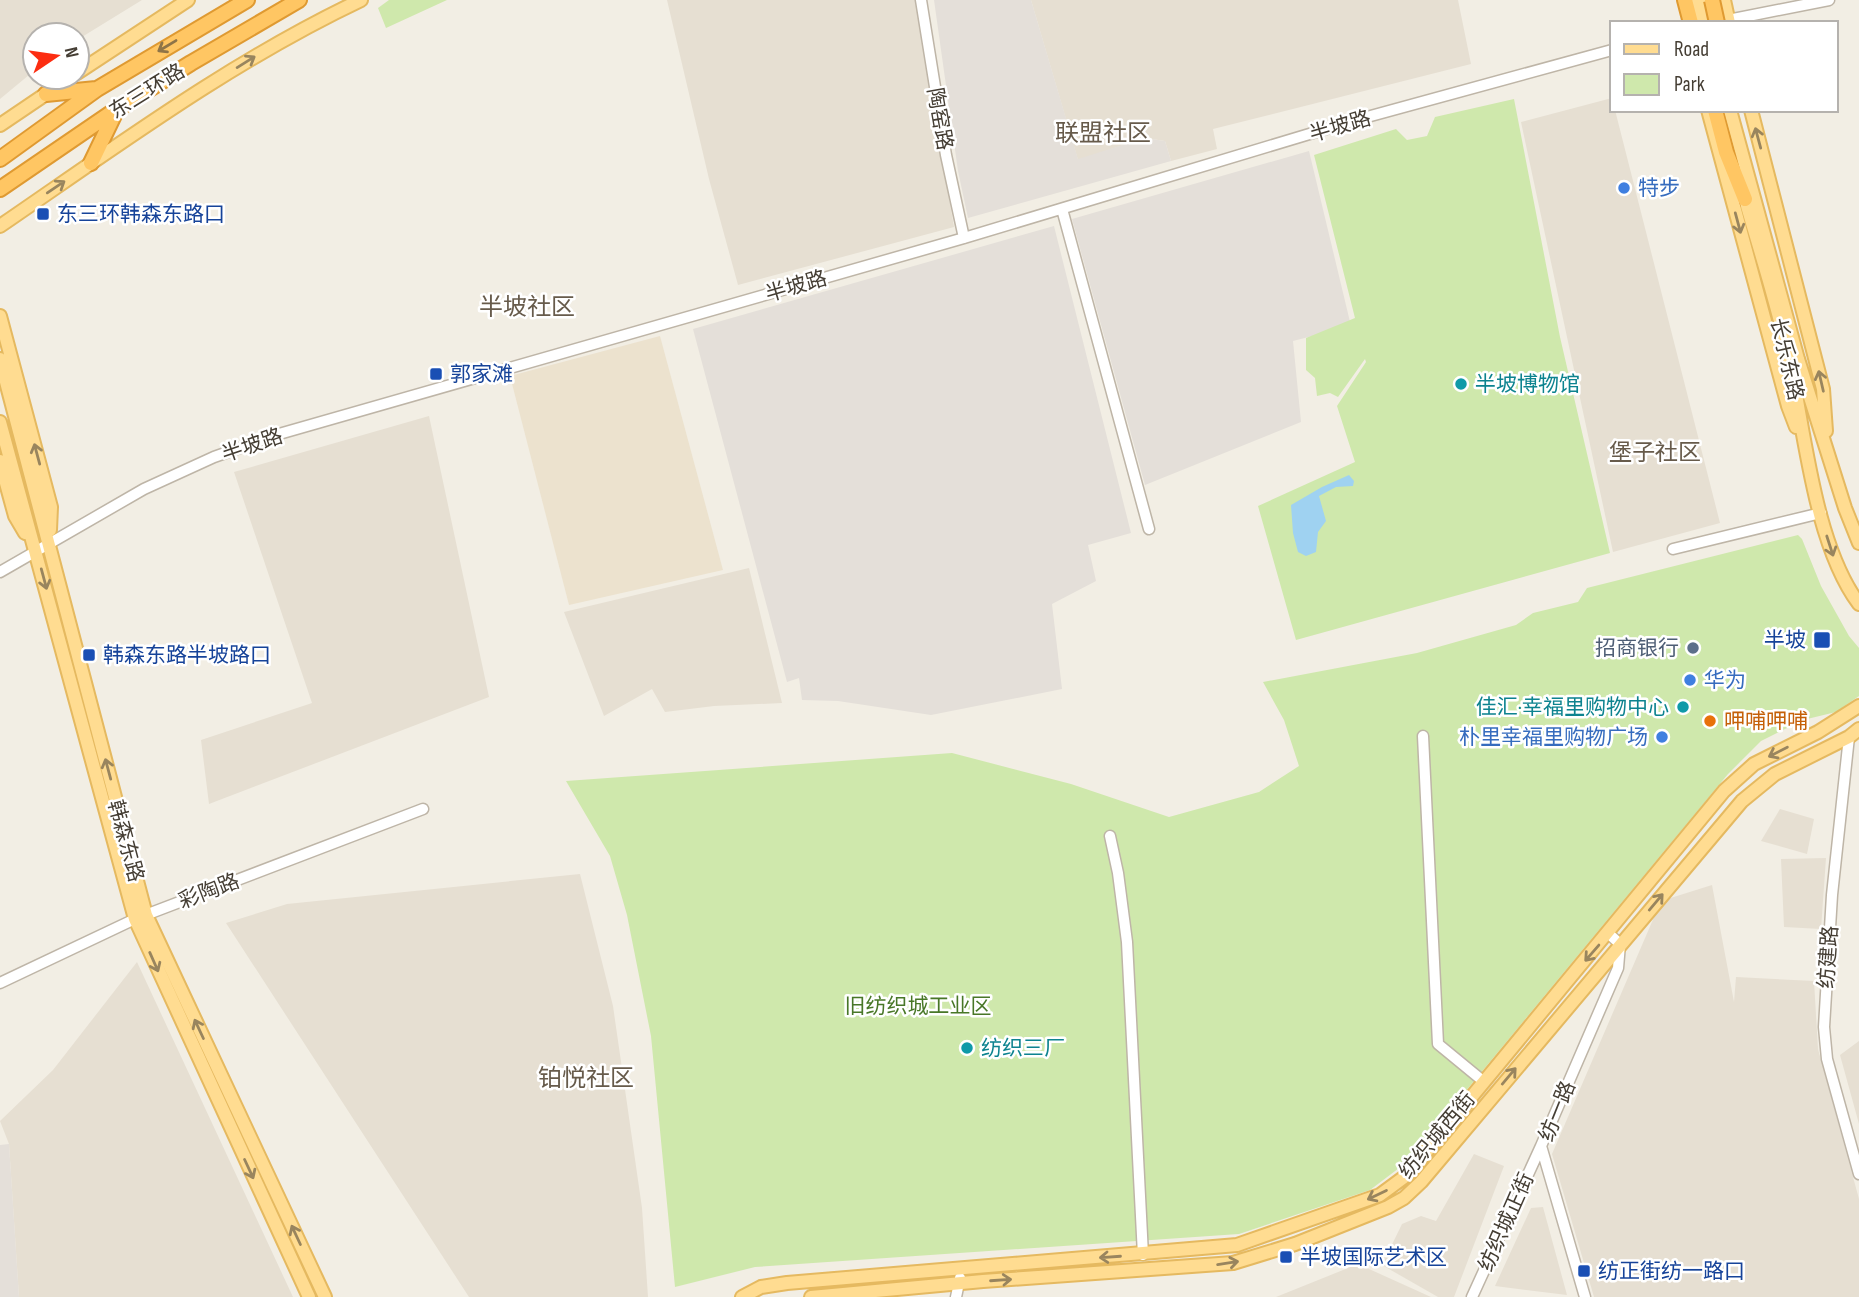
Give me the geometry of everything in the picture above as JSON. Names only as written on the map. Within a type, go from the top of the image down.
[{"type":"highway","name":"东三环路","points":[[0,159],[97,89],[247,0]]},
{"type":"highway","name":"东三环路","points":[[0,189],[117,109],[299,0]]},
{"type":"highway","points":[[1685,0],[1690,21]]},
{"type":"highway","points":[[1712,0],[1719,21]]},
{"type":"highway","points":[[46,94],[97,89]]},
{"type":"highway","points":[[91,163],[117,109]]},
{"type":"highway","points":[[1716,112],[1726,152],[1745,199]]},
{"type":"main road","points":[[91,64],[188,0]]},
{"type":"main road","points":[[0,226],[170,109],[256,56],[361,0]]},
{"type":"main road","points":[[1678,0],[1684,21]]},
{"type":"main road","points":[[1693,0],[1698,21]]},
{"type":"main road","points":[[1703,0],[1718,21]]},
{"type":"main road","points":[[1719,21],[1724,0]]},
{"type":"main road","points":[[0,125],[50,91]]},
{"type":"main road","points":[[1709,112],[1788,406],[1807,454]]},
{"type":"main road","name":"长乐东路","points":[[1722,112],[1794,360],[1828,449],[1844,509],[1859,542]]},
{"type":"main road","name":"长乐东路","points":[[1731,112],[1794,360],[1807,454],[1821,513],[1831,550],[1850,592],[1859,604]]},
{"type":"main road","points":[[1752,112],[1824,389],[1828,449]]},
{"type":"main road","points":[[0,316],[51,507],[49,545]]},
{"type":"main road","name":"韩森东路","points":[[0,359],[141,917],[325,1297]]},
{"type":"main road","name":"韩森东路","points":[[0,422],[141,917],[309,1297]]},
{"type":"main road","points":[[0,461],[15,516],[37,552]]},
{"type":"main road","points":[[1850,592],[1859,615]]},
{"type":"main road","name":"纺织城西街","points":[[742,1297],[773,1284],[1237,1245],[1380,1195],[1411,1169],[1724,791],[1754,764],[1818,733],[1859,706]]},
{"type":"main road","name":"纺织城西街","points":[[811,1297],[1233,1263],[1294,1244],[1397,1203],[1421,1182],[1742,801],[1774,774],[1854,733]]},
{"type":"street","name":"陶窑路","points":[[921,0],[946,155],[964,238]]},
{"type":"street","points":[[1724,21],[1829,0]]},
{"type":"street","name":"半坡路","points":[[0,572],[144,489],[214,457],[279,434],[964,238],[1356,120],[1610,51]]},
{"type":"street","points":[[1062,209],[1149,529]]},
{"type":"street","points":[[1673,550],[1821,513]]},
{"type":"street","name":"纺建路","points":[[1854,733],[1832,895],[1824,1027],[1830,1069],[1859,1174]]},
{"type":"street","points":[[1423,736],[1438,1044],[1483,1081]]},
{"type":"street","name":"彩陶路","points":[[0,983],[141,917],[423,809]]},
{"type":"street","points":[[1111,836],[1127,942],[1143,1255]]},
{"type":"street","points":[[1608,933],[1620,944]]},
{"type":"street","name":"纺一路","points":[[1585,1297],[1541,1146],[1618,968],[1620,944]]},
{"type":"street","name":"纺织城正街","points":[[1472,1297],[1541,1146]]},
{"type":"street","points":[[956,1297],[960,1284],[959,1268]]},
{"type":"shaded area","points":[[0,0],[142,0],[91,31],[91,21],[21,21],[21,82],[0,99]]},
{"type":"shaded area","points":[[667,0],[915,0],[954,227],[738,285],[709,179]]},
{"type":"shaded area","points":[[934,0],[1031,0],[1078,159],[1145,138],[1165,141],[1171,161],[968,218],[958,171]]},
{"type":"shaded area","points":[[1031,0],[1458,0],[1471,64],[1213,129],[1217,149],[1171,161],[1165,141],[1145,138],[1078,160]]},
{"type":"shaded area","points":[[1610,99],[1610,112],[1616,112],[1720,523],[1613,552],[1521,122]]},
{"type":"shaded area","points":[[1309,151],[1351,326],[1293,341],[1301,422],[1145,485],[1072,219]]},
{"type":"shaded area","points":[[1054,226],[1131,533],[1088,545],[1096,581],[1052,604],[1062,689],[931,715],[838,701],[802,700],[799,678],[787,682],[693,329]]},
{"type":"shaded area","points":[[660,336],[723,570],[569,605],[510,376]]},
{"type":"shaded area","points":[[429,416],[489,697],[209,804],[201,740],[312,703],[234,472]]},
{"type":"shaded area","points":[[749,568],[782,703],[714,706],[665,712],[652,689],[604,716],[564,612]]},
{"type":"shaded area","points":[[1780,809],[1814,819],[1807,854],[1761,841]]},
{"type":"shaded area","points":[[1826,858],[1821,929],[1784,927],[1781,859]]},
{"type":"shaded area","points":[[580,874],[613,1006],[642,1208],[648,1297],[469,1297],[226,923],[287,904]]},
{"type":"shaded area","points":[[1712,885],[1734,1002],[1736,977],[1814,981],[1818,1049],[1859,1199],[1859,1297],[1594,1297],[1552,1154],[1661,901]]},
{"type":"shaded area","points":[[137,962],[293,1297],[19,1297],[9,1144],[0,1121],[53,1070]]},
{"type":"shaded area","points":[[1859,1041],[1859,1124],[1840,1055]]},
{"type":"shaded area","points":[[9,1144],[19,1297],[0,1297],[0,1145]]},
{"type":"shaded area","points":[[1474,1154],[1504,1166],[1454,1297],[1438,1297],[1382,1265],[1402,1224],[1421,1216],[1436,1221]]},
{"type":"shaded area","points":[[1543,1207],[1567,1295],[1495,1286],[1531,1208]]},
{"type":"shaded area","points":[[1358,1264],[1431,1297],[1276,1297]]},
{"type":"green space","points":[[389,0],[447,0],[386,28],[378,8]]},
{"type":"green space","name":"半坡博物馆","points":[[1514,99],[1560,337],[1610,553],[1296,640],[1258,506],[1355,462],[1337,406],[1366,362],[1365,359],[1338,397],[1330,393],[1317,396],[1315,378],[1306,370],[1306,338],[1355,318],[1314,155],[1396,129],[1407,140],[1427,136],[1435,117]]},
{"type":"green space","name":"旧纺织城工业区","points":[[1798,535],[1821,586],[1849,636],[1859,648],[1859,696],[1836,712],[1803,720],[1761,741],[1728,774],[1407,1162],[1370,1190],[1239,1234],[755,1267],[675,1287],[651,1036],[627,915],[610,856],[566,781],[952,753],[1071,784],[1169,817],[1259,792],[1299,766],[1284,720],[1263,682],[1417,653],[1516,625],[1533,613],[1578,602],[1587,588]]},
{"type":"water","points":[[1349,475],[1354,481],[1353,486],[1336,487],[1319,496],[1326,521],[1318,532],[1316,552],[1306,556],[1298,552],[1293,533],[1291,505]]},
{"type":"place","name":"特步","points":[[1624,188]]},
{"type":"place","name":"东三环韩森东路口","points":[[43,214]]},
{"type":"place","name":"郭家滩","points":[[436,374]]},
{"type":"place","name":"半坡博物馆","points":[[1461,384]]},
{"type":"place","name":"半坡","points":[[1822,640]]},
{"type":"place","name":"招商银行","points":[[1693,648]]},
{"type":"place","name":"韩森东路半坡路口","points":[[89,655]]},
{"type":"place","name":"华为","points":[[1690,680]]},
{"type":"place","name":"佳汇·幸福里购物中心","points":[[1683,707]]},
{"type":"place","name":"呷哺呷哺","points":[[1710,721]]},
{"type":"place","name":"朴里幸福里购物广场","points":[[1662,737]]},
{"type":"place","name":"纺织三厂","points":[[967,1048]]},
{"type":"place","name":"半坡国际艺术区","points":[[1286,1257]]},
{"type":"place","name":"纺正街纺一路口","points":[[1584,1271]]},
{"type":"district","name":"联盟社区","points":[[1103,133]]},
{"type":"district","name":"半坡社区","points":[[527,307]]},
{"type":"district","name":"堡子社区","points":[[1655,452]]},
{"type":"district","name":"铂悦社区","points":[[586,1078]]}]
